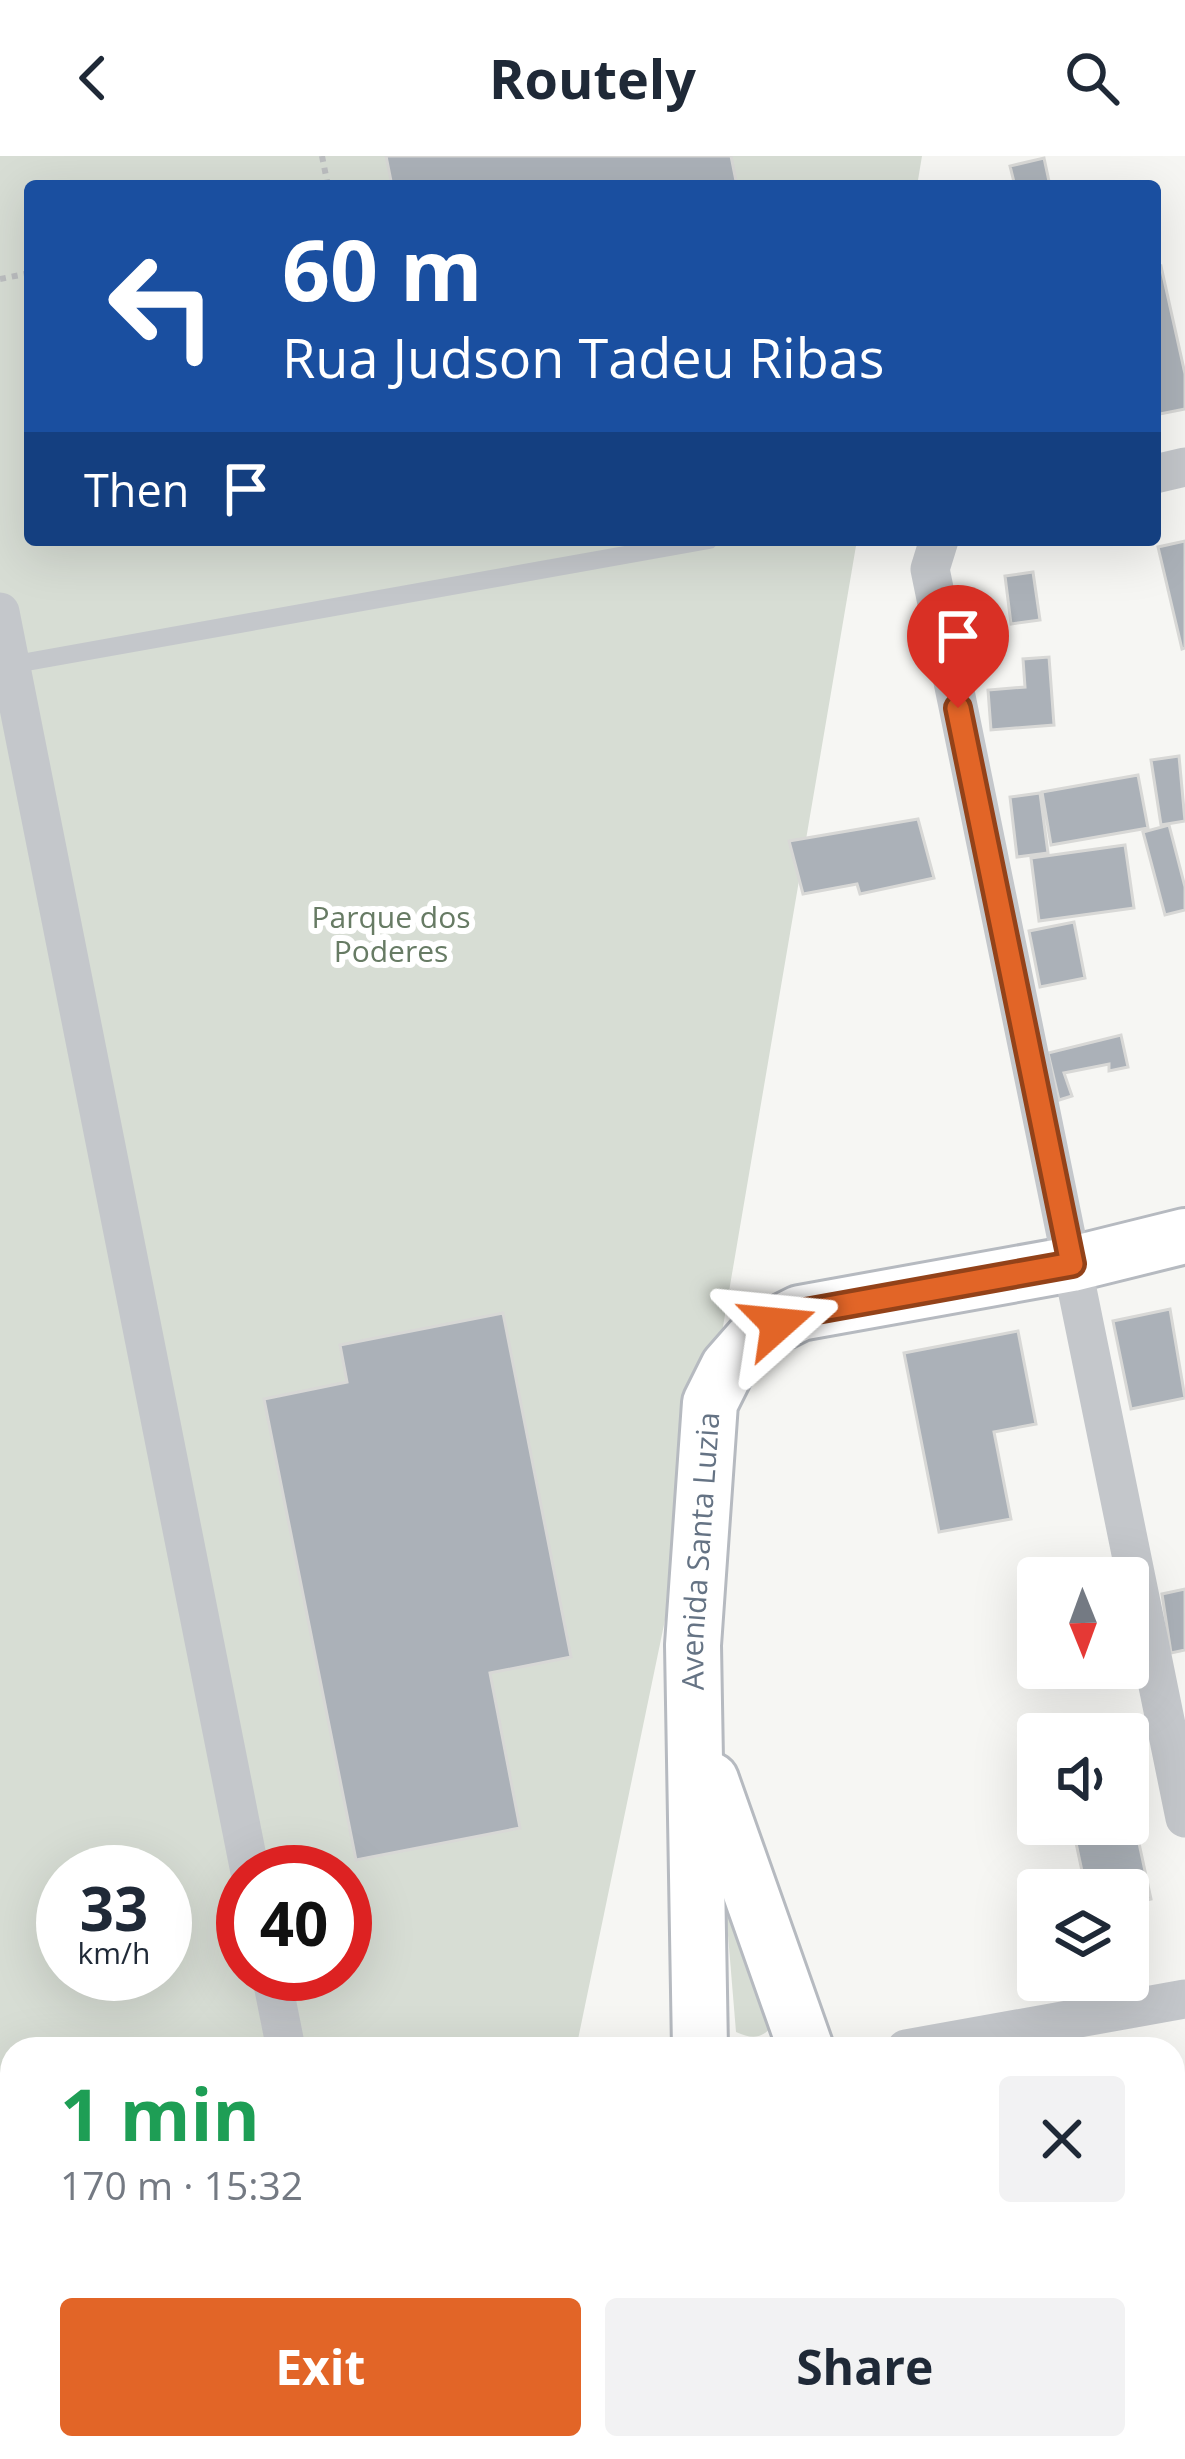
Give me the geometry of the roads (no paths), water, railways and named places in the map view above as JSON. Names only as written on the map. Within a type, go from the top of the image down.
[{"type":"street","points":[[937,546],[930,569],[1185,1818]]},
{"type":"street","points":[[0,612],[245,1845]]},
{"type":"street","points":[[1072,1264],[1185,1236]]},
{"type":"street","name":"Avenida Santa Luzia","points":[[700,2037],[692,1645],[710,1402],[728,1367],[756,1335],[800,1313],[1072,1264]]},
{"type":"street","name":"Avenida Santa Luzia","points":[[697,1741],[802,2037]]},
{"type":"street","points":[[973,2037],[1185,1999]]},
{"type":"street","points":[[276,2001],[284,2037]]},
{"type":"lane","points":[[10,665],[649,546]]},
{"type":"park label","name":"Parque dos Poderes","points":[[391,935]]}]
